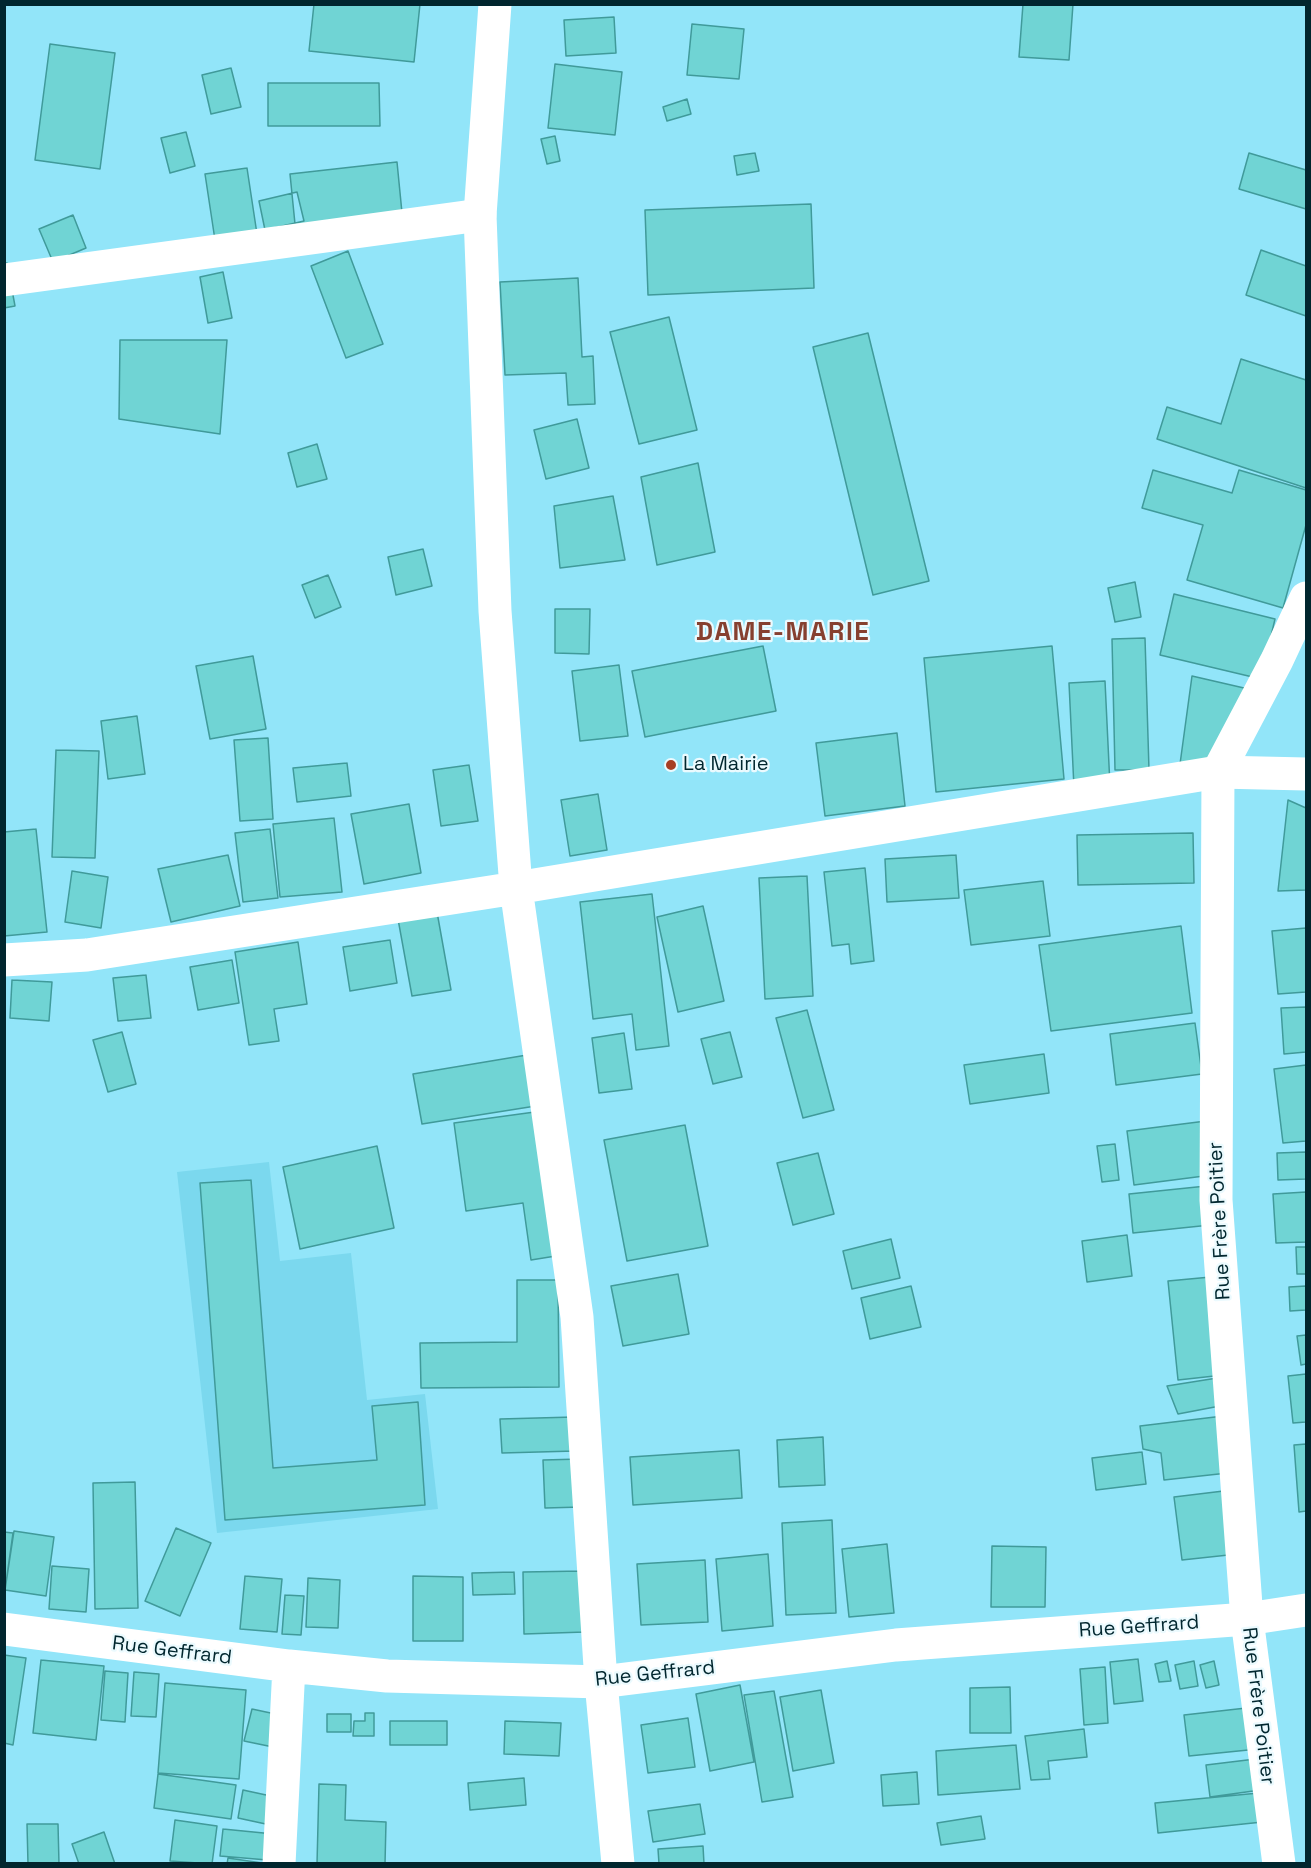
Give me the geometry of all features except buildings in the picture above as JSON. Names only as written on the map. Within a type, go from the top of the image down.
[{"type":"street","points":[[495,4],[480,215],[495,611],[516,888],[577,1317],[601,1682],[618,1863]]},
{"type":"street","points":[[4,280],[480,215]]},
{"type":"street","name":"Rue Frère Poitier","points":[[1279,1863],[1247,1619],[1216,1200],[1218,772],[1277,660],[1306,598]]},
{"type":"street","points":[[4,960],[87,955],[516,888],[1218,772],[1306,774]]},
{"type":"street","name":"Rue Geffrard","points":[[4,1629],[289,1666],[387,1676],[601,1682],[896,1644],[1247,1619],[1306,1610]]},
{"type":"street","points":[[279,1863],[289,1666]]},
{"type":"shaded area","points":[[269,1162],[280,1261],[351,1253],[367,1400],[425,1394],[438,1509],[217,1533],[177,1172]]},
{"type":"place","name":"La Mairie","points":[[671,765]]},
{"type":"district","name":"DAME-MARIE","points":[[783,633]]}]
